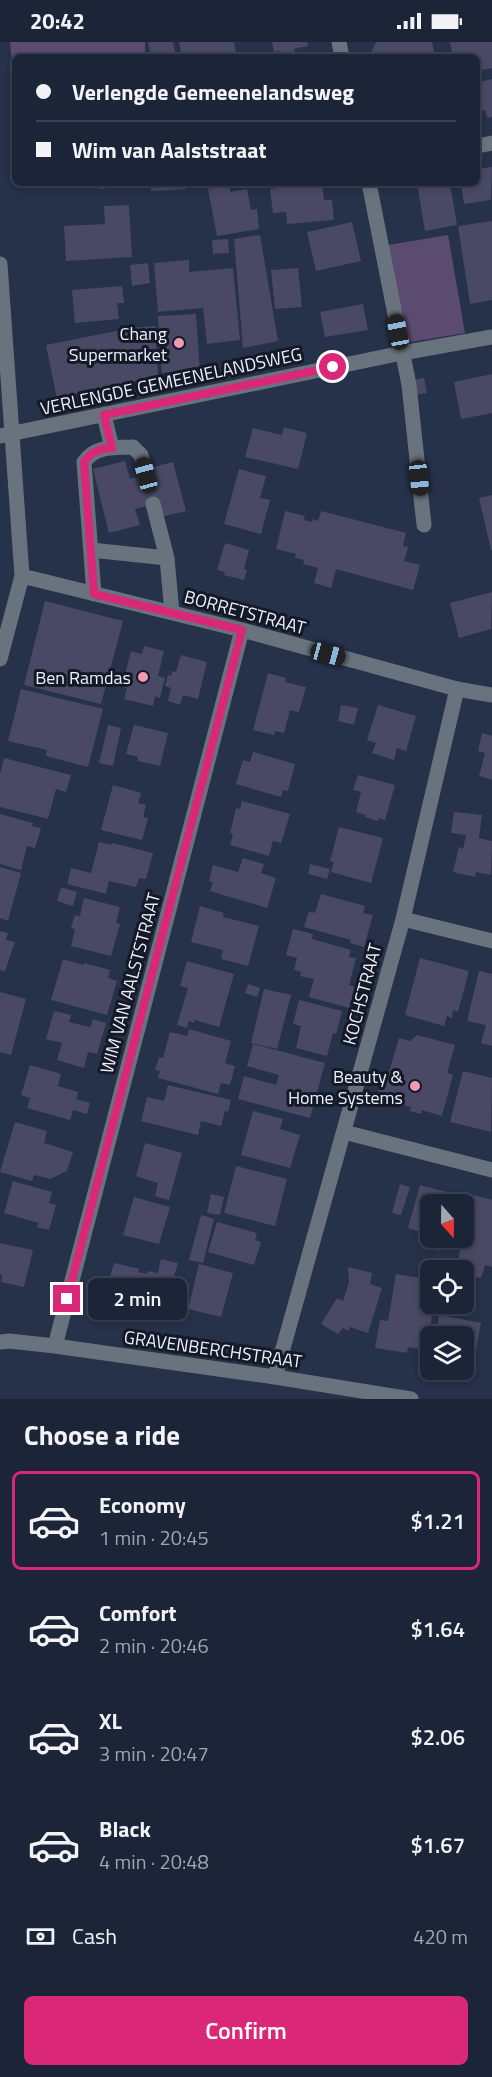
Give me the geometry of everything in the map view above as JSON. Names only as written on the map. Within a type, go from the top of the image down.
[{"type":"street","points":[[370,186],[409,385],[424,525]]},
{"type":"street","points":[[0,264],[7,434],[22,576],[0,659]]},
{"type":"street","name":"VERLENGDE GEMEENELANDSWEG","points":[[7,434],[402,353],[492,337]]},
{"type":"street","points":[[104,415],[112,448]]},
{"type":"street","points":[[94,594],[84,462],[91,453],[101,449],[133,447],[141,455],[146,475]]},
{"type":"street","points":[[153,504],[167,558],[172,613]]},
{"type":"street","points":[[91,550],[167,558]]},
{"type":"street","name":"BORRETSTRAAT","points":[[22,576],[242,630],[457,689],[492,695]]},
{"type":"street","name":"WIM VAN AALSTSTRAAT","points":[[55,1346],[242,630]]},
{"type":"street","name":"KOCHSTRAAT","points":[[275,1377],[403,920],[457,689]]},
{"type":"street","points":[[403,920],[492,941]]},
{"type":"street","points":[[344,1132],[492,1170]]},
{"type":"street","name":"GRAVENBERCHSTRAAT","points":[[3,1340],[275,1377],[411,1399]]},
{"type":"shaded area","points":[[10,42],[145,42],[145,54],[12,54],[12,64]]},
{"type":"shaded area","points":[[448,235],[465,333],[405,343],[388,245]]},
{"type":"building","points":[[148,42],[173,42],[175,54],[150,54]]},
{"type":"building","points":[[179,42],[234,42],[236,54],[181,54]]},
{"type":"building","points":[[272,42],[307,42],[308,46],[294,49],[296,54],[274,52]]},
{"type":"building","points":[[376,42],[432,42],[434,54],[370,54]]},
{"type":"building","points":[[450,42],[492,42],[492,68],[480,70],[480,54],[452,54]]},
{"type":"building","points":[[492,79],[492,117],[487,118],[485,110],[480,111],[480,82]]},
{"type":"building","points":[[492,167],[491,200],[464,204],[461,186],[480,186],[480,169]]},
{"type":"building","points":[[99,186],[110,186],[110,188],[99,189]]},
{"type":"building","points":[[150,186],[186,186],[186,189],[151,191]]},
{"type":"building","points":[[229,186],[231,192],[247,189],[251,210],[257,209],[259,229],[217,236],[208,189]]},
{"type":"building","points":[[322,186],[324,200],[332,200],[334,220],[287,224],[286,212],[273,213],[270,189]]},
{"type":"building","points":[[418,186],[450,186],[457,225],[425,231]]},
{"type":"building","points":[[129,205],[132,257],[66,261],[64,226],[105,224],[104,206]]},
{"type":"building","points":[[492,221],[492,300],[470,304],[458,226]]},
{"type":"building","points":[[352,222],[361,261],[316,271],[307,232]]},
{"type":"building","points":[[260,235],[278,341],[243,348],[234,239]]},
{"type":"building","points":[[228,239],[229,253],[213,254],[212,240]]},
{"type":"building","points":[[189,260],[189,272],[233,268],[240,340],[207,344],[203,308],[158,312],[154,263]]},
{"type":"building","points":[[148,263],[150,283],[132,286],[130,265]]},
{"type":"building","points":[[298,268],[302,307],[275,309],[271,270]]},
{"type":"building","points":[[122,286],[124,303],[117,303],[119,319],[75,323],[72,290]]},
{"type":"building","points":[[363,304],[368,330],[325,337],[320,312]]},
{"type":"building","name":"Chang Supermarket","points":[[196,314],[200,370],[162,373],[158,316]]},
{"type":"building","points":[[155,326],[158,376],[57,399],[46,345],[131,328]]},
{"type":"building","points":[[492,374],[492,413],[461,419],[454,382]]},
{"type":"building","points":[[424,378],[427,393],[415,395],[413,380]]},
{"type":"building","points":[[284,427],[307,433],[298,469],[245,457],[253,428],[282,435]]},
{"type":"building","points":[[125,461],[130,479],[150,474],[145,469],[173,462],[186,511],[157,518],[157,503],[135,509],[140,525],[109,533],[93,469]]},
{"type":"building","points":[[239,469],[266,476],[260,498],[270,500],[261,534],[224,524]]},
{"type":"building","points":[[492,495],[492,550],[491,550],[479,498]]},
{"type":"building","points":[[285,511],[305,516],[304,520],[312,522],[312,519],[318,521],[321,511],[406,533],[403,546],[408,547],[404,561],[420,565],[413,590],[336,569],[331,588],[314,583],[318,568],[303,564],[304,560],[295,558],[296,554],[276,549]]},
{"type":"building","points":[[225,543],[249,550],[244,569],[247,570],[244,580],[224,575],[225,572],[217,570]]},
{"type":"building","points":[[492,592],[491,629],[459,638],[450,603]]},
{"type":"building","points":[[45,601],[123,621],[101,704],[24,685]]},
{"type":"building","name":"Ben Ramdas","points":[[144,646],[164,651],[158,676],[165,678],[160,698],[155,696],[153,706],[124,699],[127,688],[122,687],[131,651],[142,654]]},
{"type":"building","points":[[181,655],[207,662],[198,699],[183,695],[180,705],[168,701],[171,688],[165,686],[168,675],[171,676],[172,671],[176,672]]},
{"type":"building","points":[[268,673],[286,678],[285,682],[306,687],[299,712],[290,710],[284,733],[275,731],[274,735],[253,730]]},
{"type":"building","points":[[21,689],[103,709],[88,767],[46,756],[47,750],[8,741]]},
{"type":"building","points":[[341,705],[358,708],[354,725],[338,721]]},
{"type":"building","points":[[378,705],[416,716],[406,751],[397,748],[394,760],[372,753],[376,743],[367,740]]},
{"type":"building","points":[[108,725],[121,728],[113,766],[99,763]]},
{"type":"building","points":[[134,725],[168,733],[160,766],[138,761],[138,757],[126,754]]},
{"type":"building","points":[[482,733],[492,736],[492,780],[479,776],[485,753],[478,751]]},
{"type":"building","points":[[253,752],[295,764],[288,791],[283,790],[281,797],[236,784],[243,760],[250,762]]},
{"type":"building","points":[[4,758],[71,775],[66,792],[56,789],[48,819],[0,807],[0,774]]},
{"type":"building","points":[[358,775],[395,785],[385,820],[378,818],[378,821],[356,812],[361,792],[353,790]]},
{"type":"building","points":[[113,785],[141,793],[138,803],[146,805],[143,817],[148,818],[142,840],[101,830]]},
{"type":"building","points":[[242,801],[290,814],[281,843],[273,841],[269,856],[230,845],[233,834],[230,833],[236,808],[240,809]]},
{"type":"building","points":[[454,812],[482,815],[479,838],[492,841],[491,875],[476,872],[475,877],[453,872],[459,847],[463,849],[466,835],[451,833]]},
{"type":"building","points":[[0,814],[33,823],[32,826],[41,828],[35,848],[27,846],[21,870],[0,864]]},
{"type":"building","points":[[339,827],[383,838],[371,883],[331,872],[334,862],[330,861]]},
{"type":"building","points":[[99,842],[153,853],[146,879],[139,878],[136,887],[109,881],[106,894],[67,884],[71,868],[91,873]]},
{"type":"building","points":[[243,858],[264,864],[261,873],[276,878],[267,908],[210,891],[213,882],[209,881],[213,865],[238,872]]},
{"type":"building","points":[[310,864],[330,869],[327,879],[308,874]]},
{"type":"building","points":[[0,867],[21,873],[8,921],[0,918]]},
{"type":"building","points":[[61,887],[77,892],[73,906],[57,901]]},
{"type":"building","points":[[321,894],[365,906],[363,913],[373,915],[364,947],[350,943],[351,940],[304,927],[309,911],[315,913]]},
{"type":"building","points":[[84,898],[120,907],[116,923],[120,924],[111,956],[71,946],[75,929],[71,928],[75,915],[80,916]]},
{"type":"building","points":[[200,906],[224,913],[223,917],[259,926],[248,966],[221,959],[223,950],[191,942]]},
{"type":"building","points":[[293,929],[313,934],[312,939],[351,950],[349,957],[356,958],[349,985],[355,987],[349,1008],[309,997],[314,979],[300,976],[301,972],[294,970],[297,958],[286,955]]},
{"type":"building","points":[[0,931],[8,933],[6,940],[15,942],[5,971],[0,970]]},
{"type":"building","points":[[420,958],[469,971],[458,1012],[453,1010],[452,1018],[447,1016],[444,1026],[405,1015]]},
{"type":"building","points":[[63,959],[110,970],[108,978],[117,981],[107,1015],[51,1000]]},
{"type":"building","points":[[187,961],[234,974],[219,1027],[195,1020],[194,1023],[189,1021],[187,1028],[177,1025],[188,988],[180,986]]},
{"type":"building","points":[[479,971],[492,974],[492,1046],[481,1043],[486,1025],[467,1021]]},
{"type":"building","points":[[248,984],[260,988],[257,997],[245,993]]},
{"type":"building","points":[[264,989],[291,995],[277,1049],[251,1043]]},
{"type":"building","points":[[0,992],[26,999],[11,1055],[0,1052]]},
{"type":"building","points":[[299,1000],[342,1011],[327,1056],[296,1048],[301,1026],[293,1024]]},
{"type":"building","points":[[54,1011],[71,1015],[69,1022],[90,1027],[93,1019],[106,1023],[97,1054],[88,1052],[84,1068],[57,1060],[62,1043],[46,1039]]},
{"type":"building","points":[[189,1029],[231,1041],[225,1063],[235,1066],[230,1085],[221,1083],[218,1094],[158,1078],[160,1071],[155,1070],[159,1057],[163,1058],[170,1032],[187,1036]]},
{"type":"building","name":"Beauty & Home Systems","points":[[417,1035],[455,1045],[447,1073],[453,1075],[442,1116],[422,1110],[421,1114],[410,1111],[411,1107],[377,1098],[384,1071],[389,1072],[399,1038],[410,1041]]},
{"type":"building","points":[[253,1044],[325,1063],[310,1118],[238,1099],[244,1076],[276,1085],[279,1075],[247,1066]]},
{"type":"building","points":[[30,1065],[61,1074],[58,1086],[78,1092],[76,1099],[90,1103],[87,1114],[73,1110],[70,1120],[27,1108],[30,1098],[21,1095]]},
{"type":"building","points":[[463,1071],[492,1078],[491,1132],[450,1122]]},
{"type":"building","points":[[168,1085],[231,1100],[221,1126],[201,1121],[198,1135],[141,1121],[147,1097],[164,1101]]},
{"type":"building","points":[[253,1111],[283,1119],[280,1129],[300,1135],[290,1168],[241,1155]]},
{"type":"building","points":[[15,1122],[47,1131],[44,1143],[73,1152],[67,1171],[50,1179],[34,1175],[32,1181],[0,1172]]},
{"type":"building","points":[[145,1143],[182,1153],[169,1200],[155,1196],[158,1183],[136,1176]]},
{"type":"building","points":[[236,1166],[287,1179],[275,1226],[224,1213]]},
{"type":"building","points":[[13,1181],[52,1192],[49,1203],[56,1205],[49,1230],[37,1227],[39,1223],[4,1213]]},
{"type":"building","points":[[400,1184],[410,1187],[401,1215],[392,1213]]},
{"type":"building","points":[[420,1185],[450,1193],[420,1194],[420,1232],[408,1228]]},
{"type":"building","points":[[211,1194],[224,1197],[220,1215],[207,1213]]},
{"type":"building","points":[[474,1195],[492,1200],[492,1267],[485,1265],[481,1278],[474,1276],[474,1260],[458,1260],[461,1248],[474,1248]]},
{"type":"building","points":[[134,1197],[170,1207],[159,1244],[123,1235]]},
{"type":"building","points":[[201,1215],[214,1219],[203,1263],[189,1260]]},
{"type":"building","points":[[217,1222],[257,1233],[255,1240],[261,1242],[254,1265],[208,1252]]},
{"type":"building","points":[[0,1243],[33,1250],[24,1287],[1,1282]]},
{"type":"building","points":[[161,1259],[178,1263],[174,1276],[179,1277],[172,1303],[128,1293],[126,1302],[100,1296],[105,1276],[110,1277],[114,1263],[139,1269],[138,1272],[147,1274],[148,1271],[158,1273]]},
{"type":"building","points":[[199,1264],[233,1273],[221,1317],[188,1309]]},
{"type":"building","points":[[348,1267],[372,1273],[370,1284],[382,1288],[368,1333],[350,1327],[348,1331],[343,1328],[338,1334],[321,1324],[337,1298],[343,1301],[349,1282]]},
{"type":"building","points":[[396,1274],[420,1278],[420,1314],[432,1314],[430,1326],[420,1326],[420,1349],[408,1347],[407,1353],[375,1348],[380,1320],[388,1321]]},
{"type":"building","points":[[439,1315],[481,1323],[476,1350],[474,1350],[474,1326],[437,1326]]},
{"type":"tunnel","points":[[146,475],[153,504]]},
{"type":"place","name":"Chang Supermarket","points":[[179,343]]},
{"type":"place","name":"Ben Ramdas","points":[[143,677]]},
{"type":"place","name":"Beauty & Home Systems","points":[[415,1086]]},
{"type":"route","points":[[67,1299],[242,630],[94,594],[84,462],[91,453],[112,448],[104,415],[333,367]]}]
